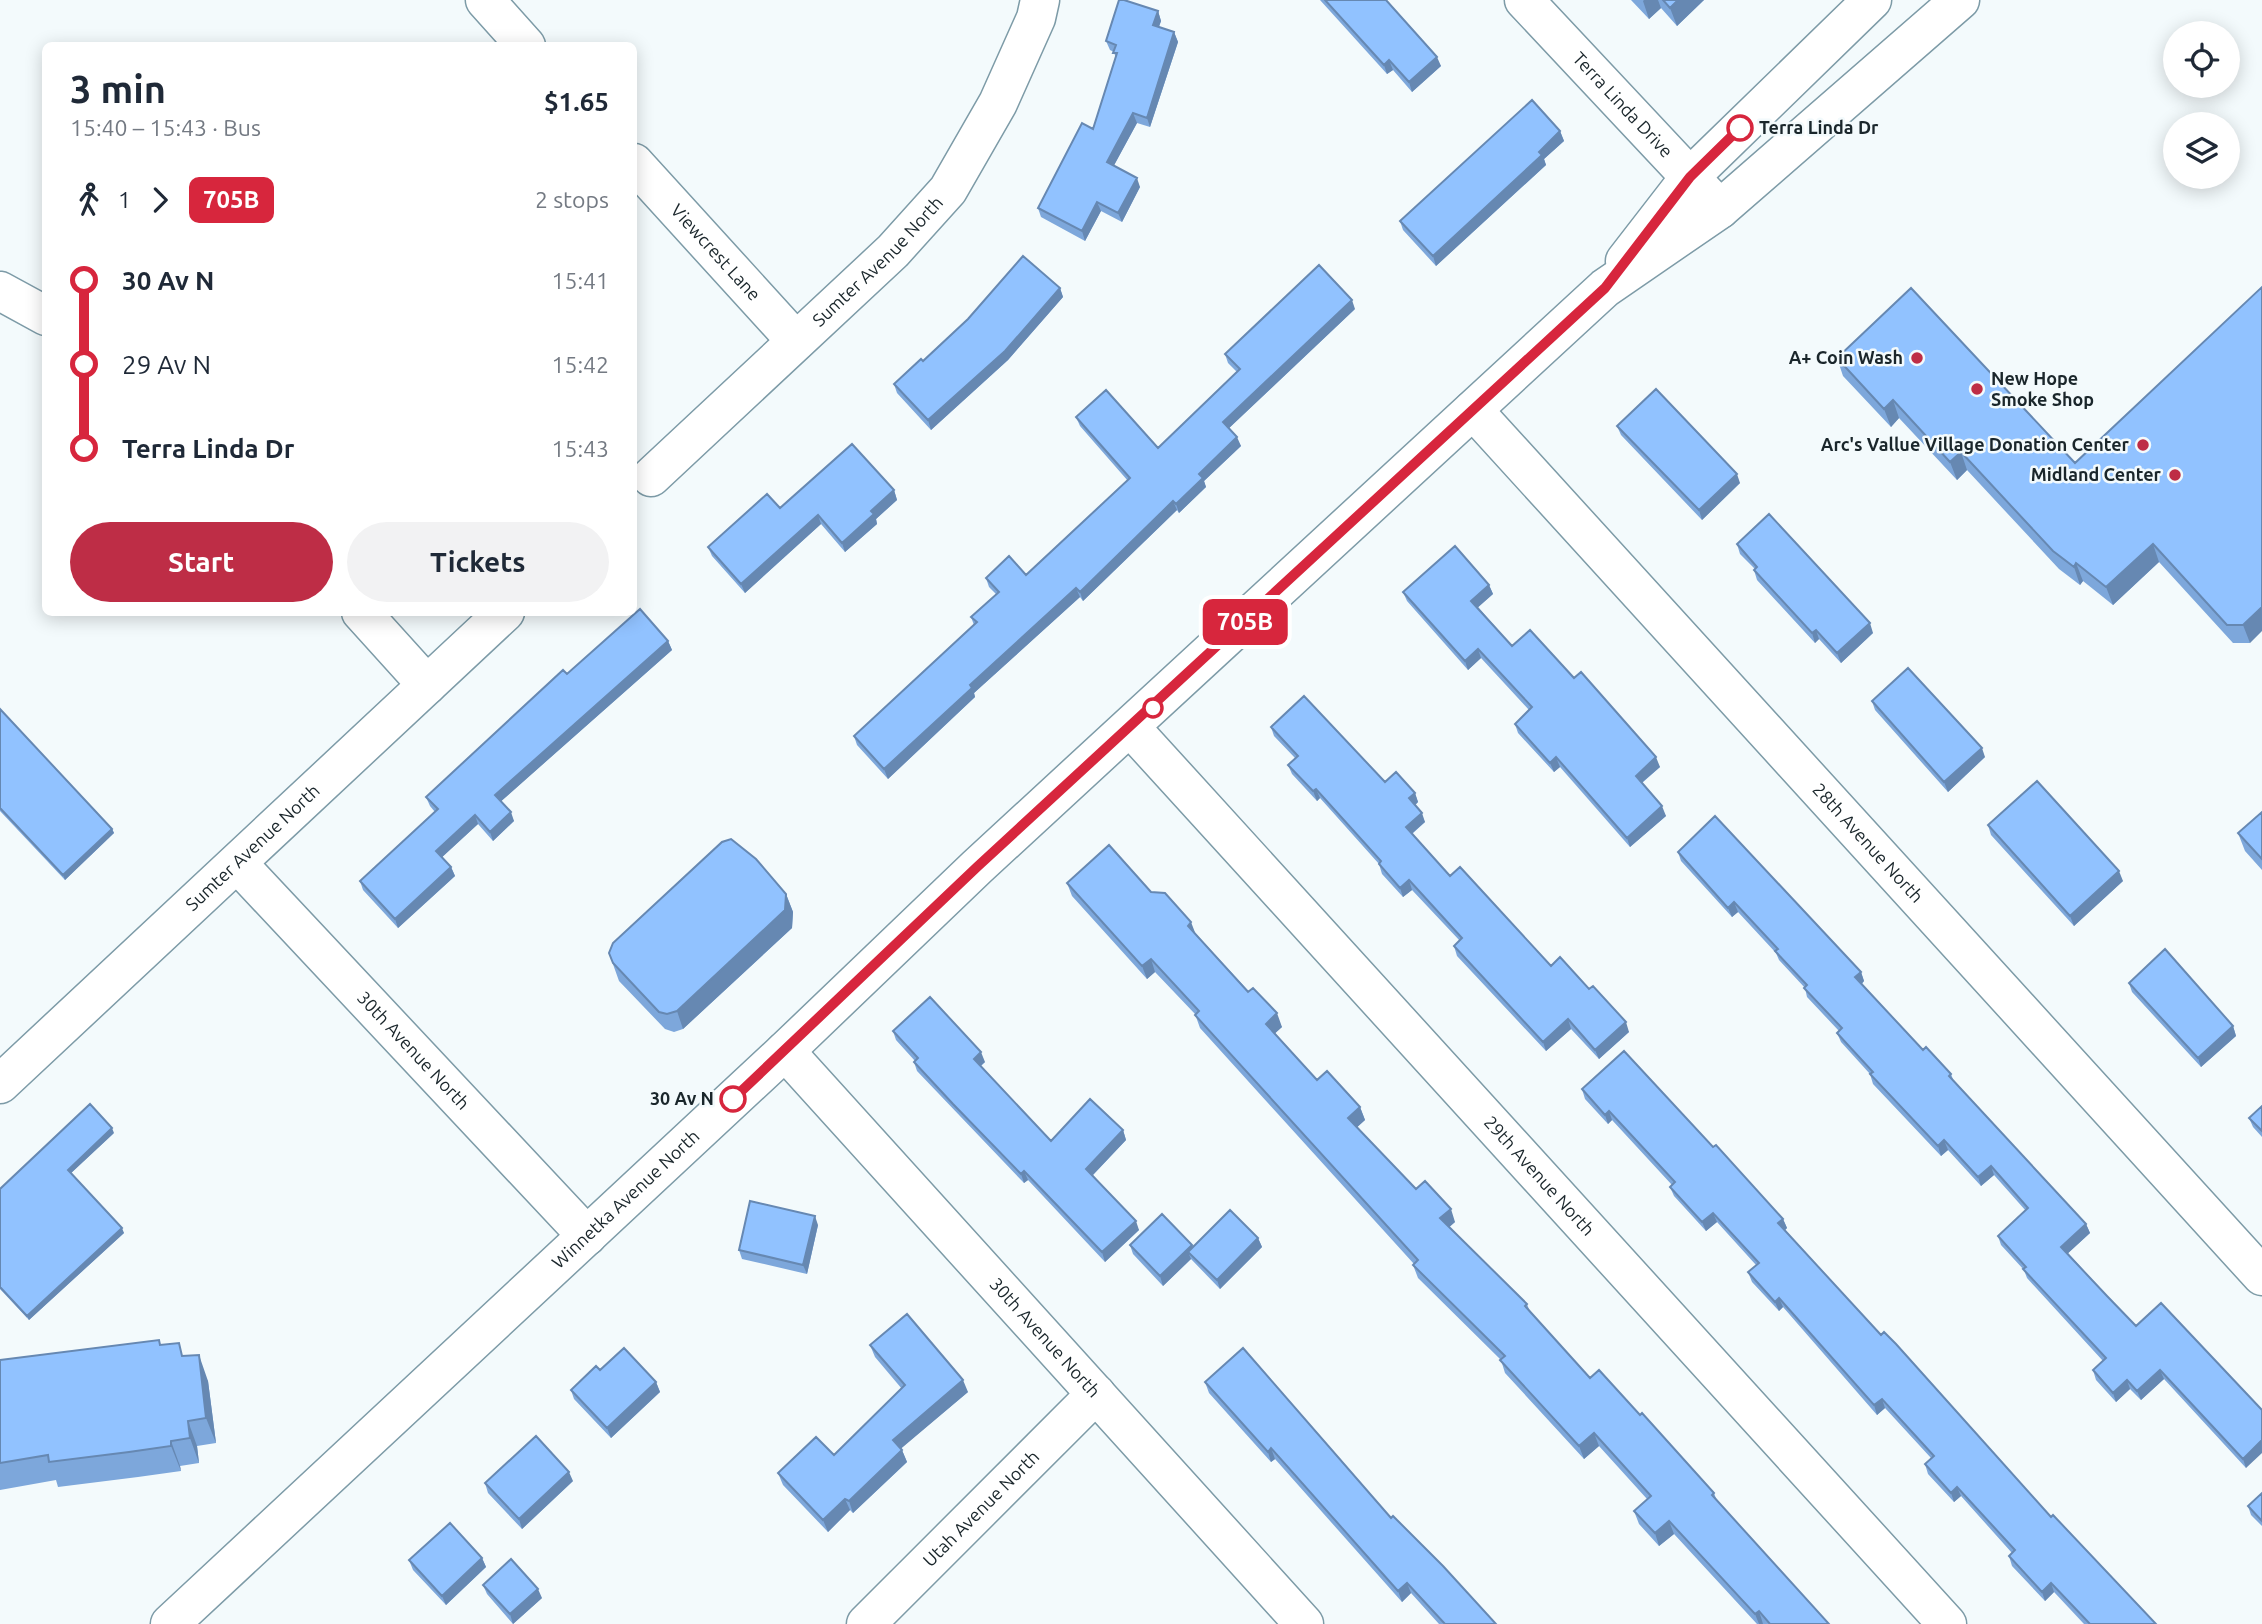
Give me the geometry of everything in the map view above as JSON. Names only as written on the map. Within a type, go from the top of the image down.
[{"type":"street","points":[[485,0],[522,42]]},
{"type":"street","name":"Sumter Avenue North","points":[[641,487],[893,251],[947,190],[998,103],[1036,18],[1040,0]]},
{"type":"street","name":"Terra Linda Drive","points":[[1524,0],[1720,209]]},
{"type":"street","name":"Winnetka Avenue North","points":[[1605,288],[1690,177],[1872,0]]},
{"type":"street","name":"Winnetka Avenue North","points":[[170,1624],[785,1051],[977,867],[1131,728],[1605,288],[1720,209],[1960,0]]},
{"type":"street","name":"Viewcrest Lane","points":[[637,166],[796,341]]},
{"type":"street","points":[[0,291],[42,314]]},
{"type":"street","name":"28th Avenue North","points":[[1473,410],[2262,1276]]},
{"type":"street","points":[[365,616],[427,685]]},
{"type":"street","name":"Sumter Avenue North","points":[[0,1084],[501,616]]},
{"type":"street","name":"29th Avenue North","points":[[1131,728],[1947,1624]]},
{"type":"street","name":"30th Avenue North","points":[[238,864],[587,1236]]},
{"type":"street","name":"30th Avenue North","points":[[785,1051],[1304,1624]]},
{"type":"street","name":"Utah Avenue North","points":[[866,1624],[1097,1394]]},
{"type":"building","points":[[1119,0],[1158,11],[1153,25],[1174,32],[1147,118],[1133,113],[1107,162],[1137,178],[1118,213],[1097,202],[1082,231],[1038,208],[1082,123],[1093,129],[1117,53],[1113,53],[1116,45],[1106,41]]},
{"type":"building","points":[[1325,0],[1386,0],[1437,57],[1409,82],[1389,60],[1384,65]]},
{"type":"building","points":[[1663,0],[1678,0],[1670,8]]},
{"type":"building","points":[[1532,100],[1560,131],[1539,152],[1542,155],[1433,256],[1400,221]]},
{"type":"building","points":[[1023,256],[1060,288],[1005,351],[928,420],[894,384],[968,319]]},
{"type":"building","points":[[1319,265],[1352,300],[1223,422],[1237,437],[1199,474],[1203,478],[1176,504],[1173,501],[1080,592],[1076,588],[970,685],[972,688],[884,769],[854,736],[977,622],[971,617],[999,592],[986,578],[1009,556],[1026,575],[1130,478],[1076,417],[1106,390],[1158,448],[1240,369],[1225,354]]},
{"type":"building","name":"Midland Center","points":[[2262,287],[2262,607],[2243,625],[2227,625],[2153,544],[2106,587],[2076,563],[2074,567],[2053,551],[1961,452],[1950,462],[1893,400],[1884,409],[1837,358],[1911,288],[2075,463]]},
{"type":"building","points":[[1656,389],[1737,474],[1699,510],[1617,426]]},
{"type":"building","points":[[852,444],[894,490],[871,511],[874,514],[842,543],[818,515],[741,584],[708,547],[767,494],[780,508]]},
{"type":"building","points":[[1769,514],[1870,623],[1837,653],[1816,630],[1812,633],[1754,570],[1757,567],[1737,544]]},
{"type":"building","points":[[1455,546],[1489,585],[1471,601],[1512,646],[1530,630],[1574,678],[1581,672],[1656,757],[1636,776],[1662,806],[1627,838],[1556,757],[1550,763],[1515,724],[1532,707],[1478,649],[1465,661],[1403,592]]},
{"type":"building","points":[[640,609],[668,641],[495,795],[511,812],[490,832],[475,815],[436,851],[451,867],[395,919],[360,881],[438,809],[426,797],[563,670],[567,674],[632,616],[637,616]]},
{"type":"building","points":[[1908,668],[1982,748],[1944,782],[1872,701]]},
{"type":"building","points":[[1304,696],[1385,782],[1396,772],[1415,793],[1409,798],[1422,813],[1406,827],[1450,876],[1460,867],[1551,966],[1560,957],[1589,989],[1593,986],[1626,1022],[1595,1050],[1568,1019],[1543,1042],[1454,946],[1462,938],[1409,880],[1400,888],[1379,864],[1381,861],[1316,789],[1313,791],[1288,765],[1298,756],[1271,727]]},
{"type":"building","points":[[0,709],[112,829],[63,875],[0,808]]},
{"type":"building","points":[[2037,781],[2119,871],[2070,916],[1988,825]]},
{"type":"building","points":[[2262,812],[2262,859],[2238,833]]},
{"type":"building","points":[[1715,816],[1861,972],[1855,977],[1923,1050],[1926,1047],[1951,1074],[1949,1076],[2086,1224],[2061,1247],[2136,1326],[2161,1303],[2262,1410],[2262,1440],[2243,1459],[2160,1370],[2137,1391],[2127,1380],[2113,1393],[2093,1370],[2106,1358],[2023,1269],[2026,1267],[1998,1236],[2028,1208],[1991,1166],[1978,1177],[1944,1140],[1938,1146],[1870,1074],[1873,1072],[1837,1033],[1842,1028],[1804,988],[1807,985],[1775,951],[1778,949],[1734,902],[1728,908],[1678,852]]},
{"type":"building","points":[[731,839],[756,859],[786,894],[785,910],[677,1011],[667,1014],[659,1012],[613,963],[609,953],[613,943],[722,842]]},
{"type":"building","points":[[1109,845],[1151,892],[1165,893],[1191,922],[1188,926],[1248,992],[1253,988],[1277,1013],[1266,1024],[1317,1080],[1327,1071],[1360,1107],[1348,1118],[1416,1189],[1425,1181],[1451,1209],[1440,1218],[1527,1304],[1525,1306],[1590,1378],[1599,1370],[1640,1415],[1642,1413],[1829,1624],[1770,1624],[1759,1611],[1755,1614],[1669,1521],[1655,1533],[1634,1511],[1651,1496],[1594,1433],[1579,1446],[1500,1360],[1505,1356],[1413,1265],[1418,1260],[1195,1015],[1199,1011],[1151,959],[1142,966],[1067,883]]},
{"type":"building","points":[[2165,949],[2233,1026],[2198,1058],[2129,983]]},
{"type":"building","points":[[930,997],[981,1052],[974,1059],[1051,1141],[1090,1099],[1123,1130],[1086,1169],[1136,1221],[1102,1252],[1024,1171],[1021,1174],[953,1104],[914,1062],[918,1058],[893,1031]]},
{"type":"building","points":[[1624,1051],[1713,1147],[1716,1145],[1783,1219],[1778,1223],[1881,1335],[1884,1332],[1896,1344],[2051,1517],[2053,1515],[2156,1624],[2090,1624],[2051,1583],[2042,1592],[2009,1556],[2015,1550],[1957,1487],[1951,1493],[1925,1464],[1934,1456],[1882,1399],[1874,1405],[1779,1298],[1775,1302],[1748,1272],[1759,1263],[1713,1213],[1702,1222],[1670,1187],[1675,1182],[1609,1111],[1605,1115],[1582,1089]]},
{"type":"building","points":[[90,1104],[112,1128],[68,1170],[122,1228],[27,1316],[0,1287],[0,1189]]},
{"type":"building","points":[[2262,1106],[2262,1131],[2249,1118]]},
{"type":"building","points":[[750,1201],[815,1216],[803,1265],[739,1250]]},
{"type":"building","points":[[1230,1210],[1258,1238],[1217,1280],[1188,1252]]},
{"type":"building","points":[[1162,1214],[1192,1245],[1160,1276],[1130,1245]]},
{"type":"building","points":[[907,1314],[963,1380],[893,1440],[902,1450],[849,1501],[845,1499],[823,1520],[778,1473],[816,1437],[834,1455],[905,1385],[870,1345]]},
{"type":"building","points":[[159,1340],[160,1345],[179,1343],[182,1356],[199,1355],[206,1418],[188,1421],[190,1438],[171,1441],[171,1446],[129,1452],[49,1462],[48,1455],[0,1463],[0,1360]]},
{"type":"building","points":[[624,1348],[656,1382],[607,1428],[571,1390],[596,1366],[600,1370]]},
{"type":"building","points":[[1243,1348],[1391,1518],[1393,1516],[1443,1566],[1496,1624],[1445,1624],[1407,1583],[1398,1591],[1271,1448],[1268,1452],[1205,1382]]},
{"type":"building","points":[[536,1436],[569,1472],[519,1519],[485,1483]]},
{"type":"building","points":[[2262,1493],[2262,1521],[2248,1506]]},
{"type":"building","points":[[450,1523],[482,1558],[442,1596],[409,1560]]},
{"type":"building","points":[[511,1559],[538,1589],[510,1614],[483,1585]]},
{"type":"bus line","name":"705B","points":[[733,1099],[977,867],[1131,728],[1605,288],[1690,177],[1740,128]]},
{"type":"place","name":"Terra Linda Dr","points":[[1740,128]]},
{"type":"place","name":"A+ Coin Wash","points":[[1917,358]]},
{"type":"place","name":"New Hope Smoke Shop","points":[[1977,389]]},
{"type":"place","name":"Arc's Vallue Village Donation Center","points":[[2143,445]]},
{"type":"place","name":"Midland Center","points":[[2175,475]]},
{"type":"place","name":"30 Av N","points":[[733,1099]]}]
